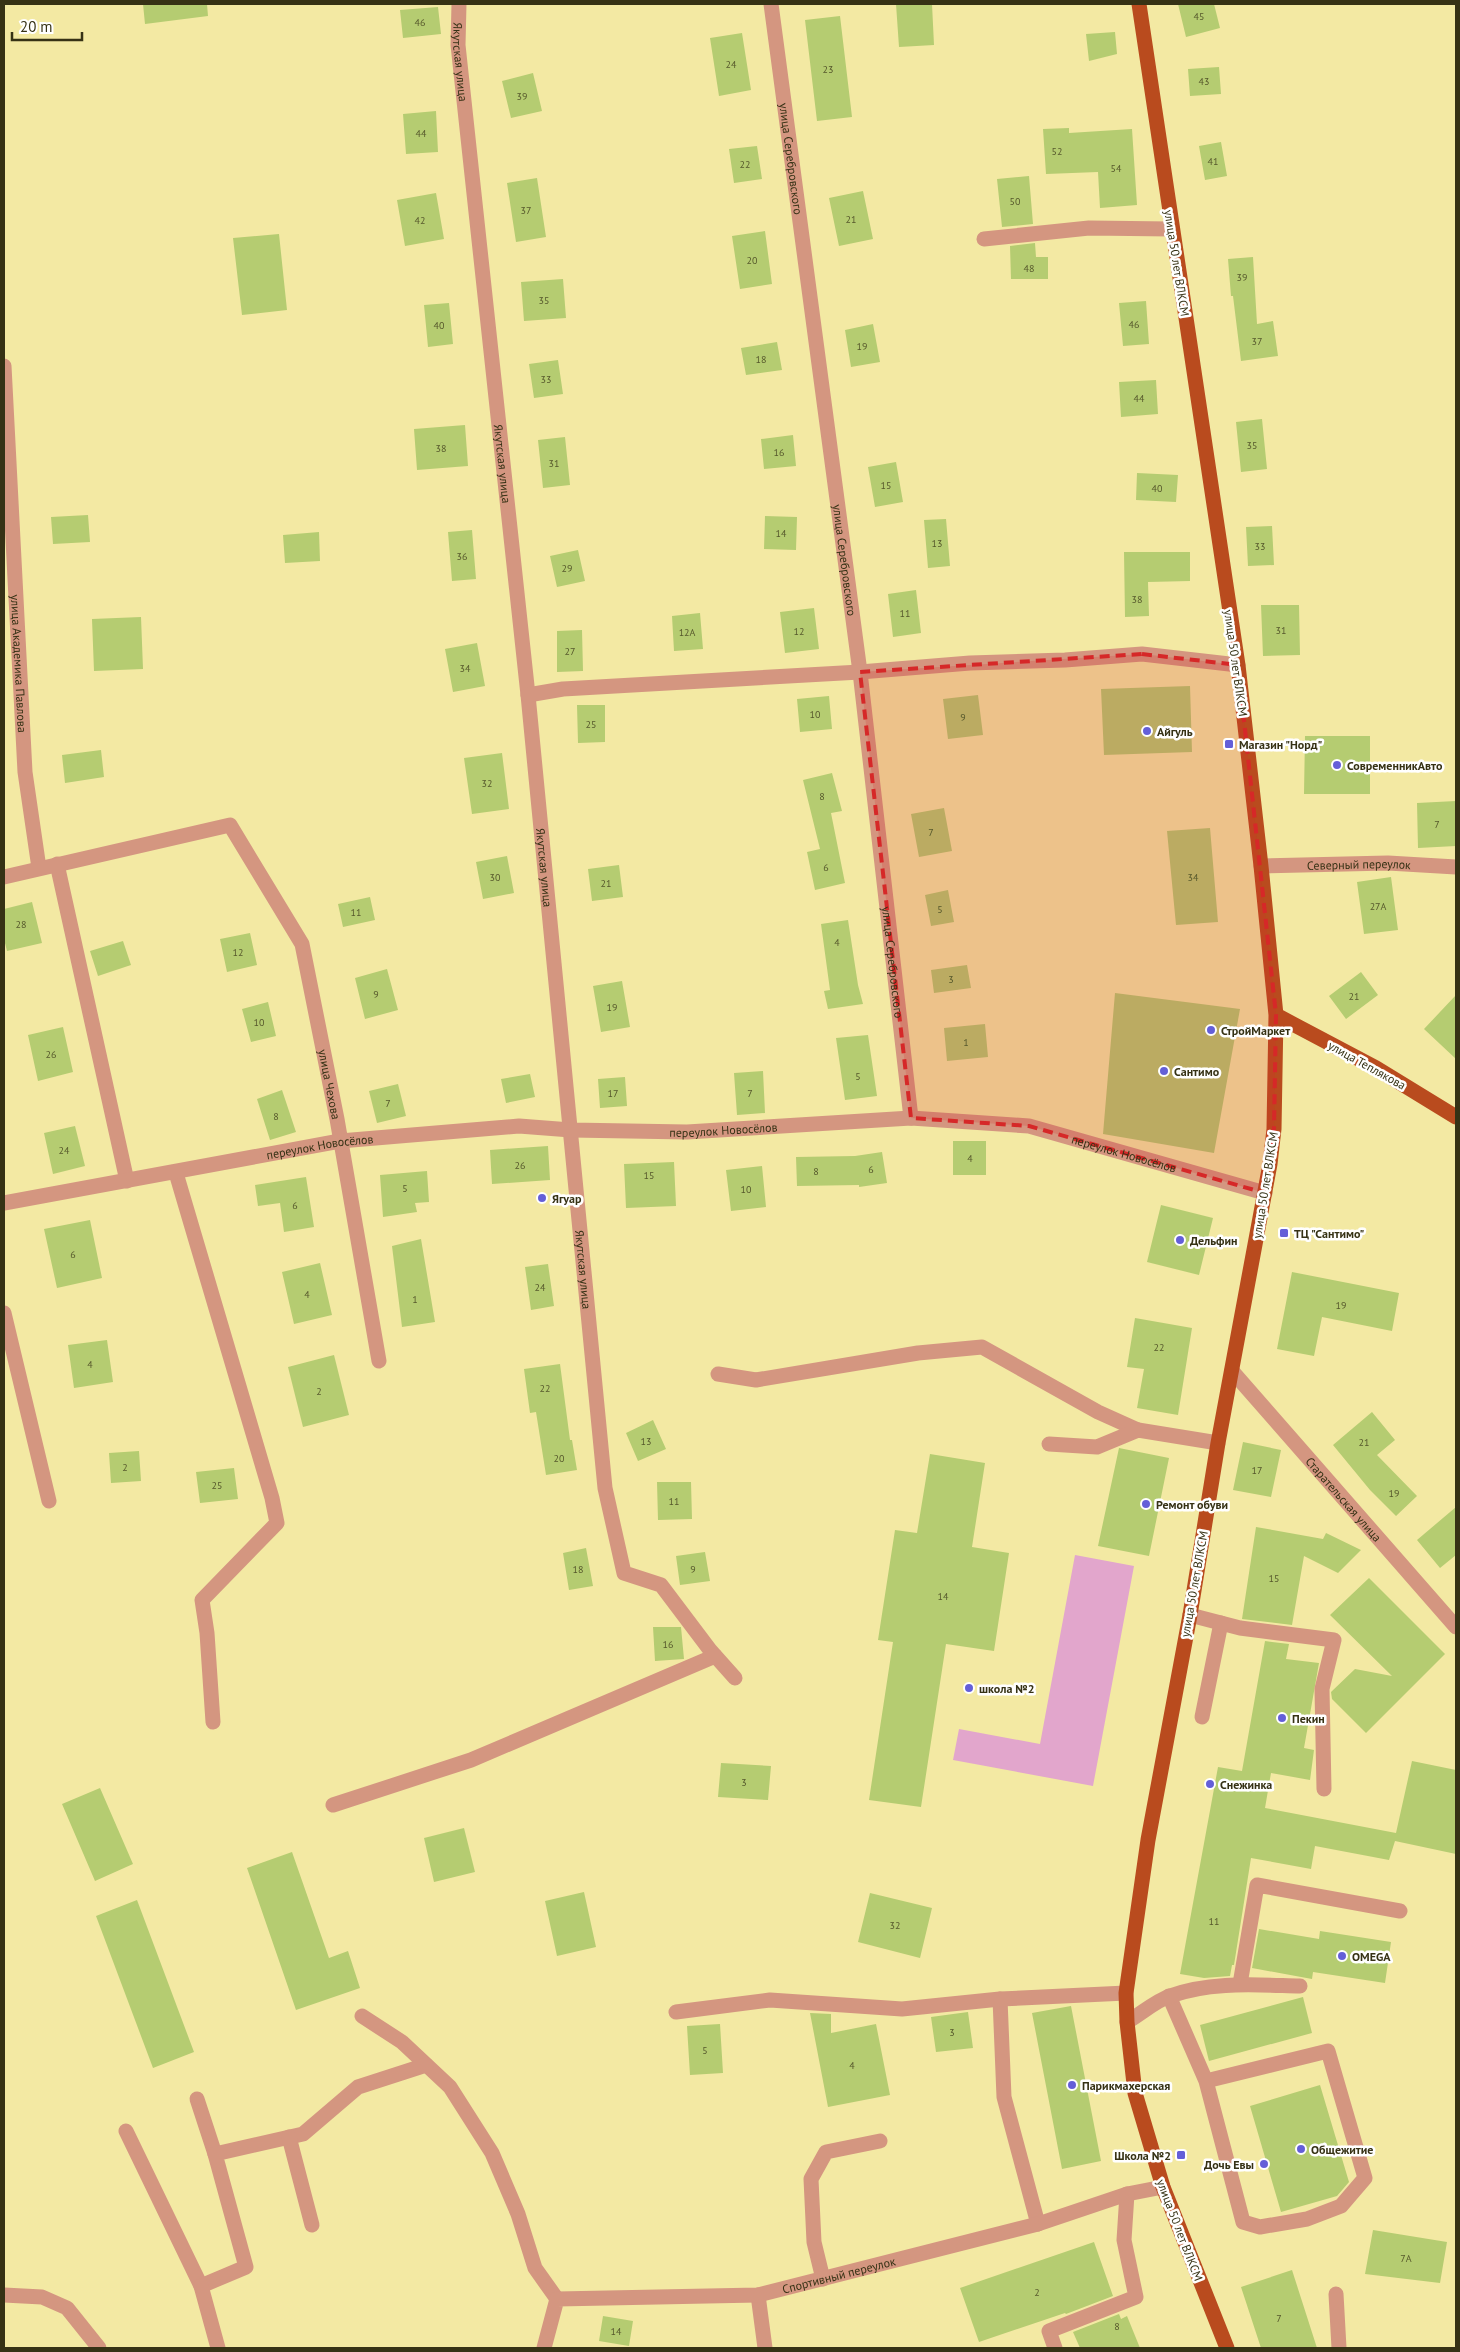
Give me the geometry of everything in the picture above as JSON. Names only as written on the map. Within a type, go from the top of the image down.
[{"type":"main road","name":"улица 50 лет ВЛКСМ","points":[[1139,4],[1171,229],[1238,664],[1276,1015],[1274,1129],[1265,1193],[1218,1443],[1190,1615],[1148,1840],[1126,1993],[1127,2022],[1135,2094],[1163,2187],[1227,2348]]},
{"type":"main road","name":"улица Теплякова","points":[[1276,1015],[1376,1068],[1456,1117]]},
{"type":"street","name":"Якутская улица","points":[[459,4],[458,45],[528,695],[605,1488],[624,1573],[661,1585],[735,1678]]},
{"type":"street","name":"улица Серебровского","points":[[771,4],[860,672],[910,1118]]},
{"type":"street","points":[[984,238],[1089,228],[1171,229]]},
{"type":"street","name":"улица Академика Павлова","points":[[4,366],[25,772],[39,868]]},
{"type":"street","points":[[528,695],[563,689],[860,672],[970,662],[1066,660],[1142,654],[1238,664]]},
{"type":"street","name":"улица Чехова","points":[[57,864],[230,825],[302,944],[340,1141],[379,1361]]},
{"type":"street","name":"Северный переулок","points":[[1261,866],[1388,863],[1456,867]]},
{"type":"street","points":[[4,877],[57,864],[127,1181]]},
{"type":"street","name":"переулок Новосёлов","points":[[4,1203],[176,1173],[340,1141],[519,1126],[571,1130],[687,1132],[910,1118],[1029,1126],[1265,1193]]},
{"type":"street","points":[[176,1173],[272,1498],[277,1523],[202,1600],[207,1633],[213,1722]]},
{"type":"street","points":[[4,1313],[49,1502]]},
{"type":"street","points":[[718,1374],[756,1380],[918,1353],[982,1347],[1098,1412],[1138,1430],[1218,1443]]},
{"type":"street","name":"Старательская улица","points":[[1232,1371],[1456,1627]]},
{"type":"street","points":[[1049,1444],[1097,1447],[1138,1430]]},
{"type":"street","points":[[1190,1615],[1240,1628],[1334,1640],[1322,1689],[1324,1789]]},
{"type":"street","points":[[1202,1717],[1221,1623]]},
{"type":"street","points":[[333,1804],[471,1760],[716,1656]]},
{"type":"street","points":[[1240,1984],[1257,1885],[1400,1911]]},
{"type":"street","points":[[1127,2022],[1169,1996],[1240,1984],[1300,1986]]},
{"type":"street","points":[[676,2012],[770,2000],[902,2009],[1000,1999],[1126,1993]]},
{"type":"street","points":[[1169,1996],[1206,2082],[1243,2222],[1260,2227],[1307,2219],[1341,2206],[1365,2178],[1328,2051],[1206,2082]]},
{"type":"street","points":[[1000,1999],[1004,2098],[1038,2224]]},
{"type":"street","points":[[362,2016],[402,2042],[450,2086],[492,2153],[518,2214],[535,2268],[557,2299],[544,2348]]},
{"type":"street","points":[[215,2154],[303,2134],[358,2088],[426,2064]]},
{"type":"street","points":[[197,2099],[215,2154],[246,2267],[201,2286]]},
{"type":"street","points":[[126,2132],[201,2286],[218,2348]]},
{"type":"street","points":[[289,2137],[312,2225]]},
{"type":"street","points":[[823,2279],[814,2242],[811,2179],[826,2152],[880,2141]]},
{"type":"street","name":"Спортивный переулок","points":[[557,2299],[758,2295],[1038,2224],[1127,2194],[1163,2187]]},
{"type":"street","points":[[1055,2348],[1049,2331],[1136,2297],[1124,2240],[1127,2194]]},
{"type":"street","points":[[1336,2294],[1339,2348]]},
{"type":"street","points":[[4,2295],[42,2297],[67,2308],[99,2348]]},
{"type":"street","points":[[758,2295],[765,2348]]},
{"type":"highlighted area","points":[[1142,654],[1238,665],[1276,1015],[1274,1129],[1265,1193],[1029,1126],[911,1118],[860,672]]},
{"type":"shaded area","points":[[1075,1555],[1134,1566],[1093,1786],[953,1760],[959,1729],[1040,1744]]},
{"type":"building","points":[[143,4],[207,4],[208,16],[145,24]]},
{"type":"building","points":[[896,4],[932,4],[934,45],[899,47]]},
{"type":"building","points":[[1178,4],[1214,4],[1220,28],[1186,37]]},
{"type":"building","points":[[438,7],[441,34],[403,38],[400,10]]},
{"type":"building","points":[[840,16],[852,117],[817,121],[805,20]]},
{"type":"building","points":[[1115,32],[1117,54],[1089,61],[1086,34]]},
{"type":"building","points":[[742,33],[751,90],[719,96],[710,38]]},
{"type":"building","points":[[1219,67],[1221,94],[1190,96],[1188,69]]},
{"type":"building","points":[[533,73],[542,111],[511,118],[502,81]]},
{"type":"building","points":[[436,111],[438,152],[406,154],[403,114]]},
{"type":"building","points":[[1069,128],[1069,133],[1132,129],[1137,205],[1100,208],[1098,172],[1046,174],[1043,129]]},
{"type":"building","points":[[1221,142],[1227,176],[1205,180],[1199,146]]},
{"type":"building","points":[[757,146],[762,179],[734,183],[729,149]]},
{"type":"building","points":[[1029,176],[1033,224],[1002,227],[997,179]]},
{"type":"building","points":[[537,178],[546,237],[516,242],[507,183]]},
{"type":"building","points":[[863,191],[873,239],[839,246],[829,198]]},
{"type":"building","points":[[436,193],[444,239],[405,246],[397,200]]},
{"type":"building","points":[[765,231],[772,284],[740,289],[732,236]]},
{"type":"building","points":[[279,234],[287,310],[242,315],[233,238]]},
{"type":"building","points":[[1035,243],[1036,257],[1048,257],[1048,279],[1011,279],[1010,246]]},
{"type":"building","points":[[1253,257],[1257,324],[1273,321],[1278,356],[1241,361],[1233,296],[1231,296],[1228,259]]},
{"type":"building","points":[[563,279],[566,318],[524,321],[521,282]]},
{"type":"building","points":[[1146,301],[1149,344],[1123,346],[1119,303]]},
{"type":"building","points":[[449,303],[453,344],[428,347],[424,305]]},
{"type":"building","points":[[873,324],[880,362],[851,367],[845,330]]},
{"type":"building","points":[[777,342],[782,370],[746,375],[741,348]]},
{"type":"building","points":[[558,360],[563,394],[534,398],[529,364]]},
{"type":"building","points":[[1156,380],[1158,414],[1121,417],[1119,382]]},
{"type":"building","points":[[1262,419],[1267,469],[1241,472],[1236,422]]},
{"type":"building","points":[[465,425],[468,466],[417,470],[414,429]]},
{"type":"building","points":[[793,435],[796,466],[764,469],[761,439]]},
{"type":"building","points":[[565,437],[570,485],[543,488],[538,440]]},
{"type":"building","points":[[896,462],[903,502],[875,507],[868,467]]},
{"type":"building","points":[[1137,473],[1178,475],[1176,502],[1136,500]]},
{"type":"building","points":[[88,515],[90,542],[53,544],[51,517]]},
{"type":"building","points":[[765,516],[797,517],[796,550],[764,549]]},
{"type":"building","points":[[946,519],[950,566],[928,568],[924,520]]},
{"type":"building","points":[[1272,526],[1274,565],[1248,566],[1246,527]]},
{"type":"building","points":[[472,530],[476,579],[452,581],[448,532]]},
{"type":"building","points":[[319,532],[320,561],[285,563],[283,535]]},
{"type":"building","points":[[578,550],[585,581],[557,587],[550,556]]},
{"type":"building","points":[[1124,552],[1190,552],[1190,581],[1148,582],[1149,616],[1125,617]]},
{"type":"building","points":[[916,590],[921,633],[893,637],[888,594]]},
{"type":"building","points":[[1261,605],[1299,605],[1300,655],[1263,656]]},
{"type":"building","points":[[814,608],[819,649],[785,653],[780,612]]},
{"type":"building","points":[[700,613],[703,649],[674,651],[672,616]]},
{"type":"building","points":[[141,617],[143,669],[94,671],[92,619]]},
{"type":"building","points":[[582,630],[583,671],[557,672],[557,631]]},
{"type":"building","points":[[477,643],[485,686],[453,692],[445,649]]},
{"type":"building","name":"Айгуль","points":[[1190,686],[1192,752],[1104,755],[1101,689]]},
{"type":"building","points":[[978,695],[983,735],[948,739],[943,699]]},
{"type":"building","points":[[829,696],[832,729],[800,732],[797,699]]},
{"type":"building","points":[[577,705],[605,705],[605,742],[578,743]]},
{"type":"building","name":"СовременникАвто","points":[[1305,736],[1370,736],[1370,794],[1304,794]]},
{"type":"building","points":[[101,750],[104,777],[65,783],[62,755]]},
{"type":"building","points":[[502,753],[509,809],[472,814],[464,758]]},
{"type":"building","points":[[832,773],[842,811],[831,813],[845,883],[815,890],[807,852],[820,849],[803,780]]},
{"type":"building","points":[[1456,801],[1456,846],[1418,848],[1417,803]]},
{"type":"building","points":[[944,808],[952,851],[919,857],[911,814]]},
{"type":"building","points":[[1210,828],[1218,922],[1176,925],[1167,831]]},
{"type":"building","points":[[507,856],[514,893],[483,899],[476,862]]},
{"type":"building","points":[[619,865],[623,897],[592,901],[588,869]]},
{"type":"building","points":[[1391,877],[1398,930],[1364,934],[1357,882]]},
{"type":"building","points":[[948,890],[954,922],[931,926],[925,895]]},
{"type":"building","points":[[370,897],[375,920],[343,927],[338,904]]},
{"type":"building","points":[[32,902],[42,943],[7,951],[4,939],[4,909]]},
{"type":"building","points":[[848,920],[858,985],[863,1004],[828,1009],[824,991],[830,990],[821,924]]},
{"type":"building","points":[[250,933],[257,965],[227,972],[220,939]]},
{"type":"building","points":[[123,941],[131,965],[98,976],[90,951]]},
{"type":"building","points":[[967,965],[971,988],[934,993],[931,970]]},
{"type":"building","points":[[387,969],[398,1010],[365,1019],[355,978]]},
{"type":"building","points":[[1361,972],[1378,995],[1346,1019],[1329,996]]},
{"type":"building","points":[[622,981],[630,1027],[601,1032],[593,986]]},
{"type":"building","name":"Сантимо","points":[[1115,993],[1240,1009],[1214,1153],[1103,1134]]},
{"type":"building","points":[[1456,995],[1456,1059],[1424,1029]]},
{"type":"building","points":[[268,1002],[276,1036],[251,1042],[242,1009]]},
{"type":"building","points":[[985,1024],[988,1057],[947,1061],[944,1028]]},
{"type":"building","points":[[63,1027],[73,1072],[38,1081],[28,1035]]},
{"type":"building","points":[[868,1035],[877,1096],[845,1100],[836,1038]]},
{"type":"building","points":[[763,1071],[765,1113],[737,1115],[734,1073]]},
{"type":"building","points":[[530,1074],[535,1097],[506,1103],[501,1079]]},
{"type":"building","points":[[625,1077],[627,1106],[600,1108],[598,1079]]},
{"type":"building","points":[[398,1084],[406,1116],[377,1123],[369,1091]]},
{"type":"building","points":[[282,1090],[296,1132],[270,1140],[257,1099]]},
{"type":"building","points":[[75,1126],[85,1166],[53,1174],[44,1133]]},
{"type":"building","points":[[953,1141],[986,1141],[986,1175],[953,1175]]},
{"type":"building","points":[[548,1146],[550,1180],[492,1184],[490,1150]]},
{"type":"building","points":[[882,1152],[887,1183],[859,1187],[859,1185],[797,1186],[796,1157],[855,1156]]},
{"type":"building","points":[[674,1162],[676,1206],[626,1208],[624,1164]]},
{"type":"building","points":[[762,1166],[766,1207],[731,1211],[726,1170]]},
{"type":"building","points":[[427,1171],[429,1202],[415,1203],[417,1212],[383,1217],[380,1175]]},
{"type":"building","points":[[306,1177],[314,1227],[284,1232],[280,1203],[258,1206],[255,1185]]},
{"type":"building","name":"Дельфин","points":[[1161,1205],[1213,1218],[1199,1275],[1147,1262]]},
{"type":"building","points":[[90,1220],[102,1278],[57,1288],[44,1229]]},
{"type":"building","points":[[421,1239],[435,1322],[402,1327],[392,1246]]},
{"type":"building","points":[[320,1263],[332,1315],[294,1324],[282,1272]]},
{"type":"building","points":[[548,1264],[554,1306],[531,1310],[525,1267]]},
{"type":"building","points":[[1292,1272],[1399,1293],[1392,1331],[1322,1317],[1314,1356],[1277,1349]]},
{"type":"building","points":[[1135,1318],[1192,1328],[1178,1415],[1137,1408],[1144,1369],[1127,1367]]},
{"type":"building","points":[[107,1340],[113,1382],[74,1388],[68,1345]]},
{"type":"building","points":[[334,1355],[349,1415],[303,1427],[288,1367]]},
{"type":"building","points":[[560,1364],[570,1440],[572,1440],[577,1470],[546,1475],[536,1412],[530,1413],[524,1369]]},
{"type":"building","points":[[1372,1412],[1395,1440],[1377,1455],[1417,1496],[1396,1516],[1370,1490],[1333,1445]]},
{"type":"building","points":[[653,1420],[666,1449],[638,1461],[626,1433]]},
{"type":"building","points":[[1243,1442],[1281,1450],[1271,1497],[1233,1490]]},
{"type":"building","points":[[1119,1448],[1169,1458],[1149,1556],[1098,1546]]},
{"type":"building","points":[[139,1451],[141,1481],[111,1483],[109,1453]]},
{"type":"building","points":[[930,1454],[985,1463],[972,1547],[1009,1553],[994,1651],[946,1644],[921,1807],[869,1800],[893,1642],[878,1640],[895,1530],[917,1533]]},
{"type":"building","points":[[234,1468],[238,1499],[200,1503],[196,1472]]},
{"type":"building","points":[[657,1482],[691,1482],[692,1519],[658,1520]]},
{"type":"building","points":[[1456,1507],[1456,1555],[1440,1568],[1417,1540]]},
{"type":"building","points":[[1256,1527],[1323,1539],[1326,1533],[1361,1550],[1338,1573],[1304,1556],[1292,1625],[1242,1619]]},
{"type":"building","points":[[586,1548],[593,1586],[569,1590],[563,1553]]},
{"type":"building","points":[[705,1552],[710,1581],[680,1585],[676,1556]]},
{"type":"building","points":[[1369,1578],[1445,1654],[1366,1733],[1332,1699],[1331,1692],[1355,1669],[1392,1676],[1330,1615]]},
{"type":"building","points":[[653,1627],[681,1627],[684,1659],[655,1661]]},
{"type":"building","points":[[1265,1641],[1289,1644],[1286,1659],[1319,1663],[1304,1748],[1314,1750],[1310,1780],[1271,1773],[1265,1808],[1396,1833],[1412,1761],[1456,1770],[1456,1854],[1395,1841],[1389,1860],[1315,1846],[1311,1869],[1251,1858],[1234,1965],[1232,1965],[1230,1976],[1204,1978],[1180,1974],[1218,1767],[1242,1771]]},
{"type":"building","points":[[721,1763],[771,1766],[768,1800],[718,1797]]},
{"type":"building","points":[[100,1788],[133,1864],[95,1881],[62,1804]]},
{"type":"building","points":[[464,1828],[475,1872],[434,1882],[424,1838]]},
{"type":"building","points":[[292,1852],[329,1958],[348,1951],[360,1988],[296,2010],[247,1868]]},
{"type":"building","points":[[584,1892],[596,1947],[557,1956],[545,1901]]},
{"type":"building","points":[[870,1893],[932,1908],[920,1958],[858,1942]]},
{"type":"building","points":[[137,1900],[194,2052],[153,2068],[96,1916]]},
{"type":"building","points":[[1259,1929],[1319,1939],[1320,1931],[1391,1942],[1385,1983],[1313,1972],[1312,1979],[1252,1968]]},
{"type":"building","points":[[1303,1997],[1312,2033],[1209,2061],[1200,2025]]},
{"type":"building","points":[[1071,2006],[1101,2161],[1062,2169],[1032,2013]]},
{"type":"building","points":[[968,2012],[973,2048],[936,2052],[931,2017]]},
{"type":"building","points":[[810,2013],[831,2014],[831,2033],[876,2024],[890,2095],[828,2107]]},
{"type":"building","points":[[720,2024],[723,2073],[690,2075],[687,2026]]},
{"type":"building","name":"Общежитие","points":[[1320,2085],[1349,2182],[1337,2196],[1281,2212],[1250,2106]]},
{"type":"building","points":[[1373,2230],[1447,2242],[1440,2283],[1365,2274]]},
{"type":"building","points":[[1094,2242],[1113,2296],[1066,2314],[979,2342],[960,2288]]},
{"type":"building","points":[[1292,2270],[1317,2348],[1261,2348],[1241,2287]]},
{"type":"building","points":[[1119,2314],[1121,2319],[1127,2316],[1140,2348],[1080,2348],[1073,2332]]},
{"type":"building","points":[[603,2316],[633,2321],[629,2346],[599,2341]]},
{"type":"place","name":"Айгуль","points":[[1147,731]]},
{"type":"place","name":"Магазин \"Норд\"","points":[[1229,744]]},
{"type":"place","name":"СовременникАвто","points":[[1337,765]]},
{"type":"place","name":"СтройМаркет","points":[[1211,1030]]},
{"type":"place","name":"Сантимо","points":[[1164,1071]]},
{"type":"place","name":"Ягуар","points":[[542,1198]]},
{"type":"place","name":"ТЦ \"Сантимо\"","points":[[1284,1233]]},
{"type":"place","name":"Дельфин","points":[[1180,1240]]},
{"type":"place","name":"Ремонт обуви","points":[[1146,1504]]},
{"type":"place","name":"школа №2","points":[[969,1688]]},
{"type":"place","name":"Пекин","points":[[1282,1718]]},
{"type":"place","name":"Снежинка","points":[[1210,1784]]},
{"type":"place","name":"OMEGA","points":[[1342,1956]]},
{"type":"place","name":"Парикмахерская","points":[[1072,2085]]},
{"type":"place","name":"Общежитие","points":[[1301,2149]]},
{"type":"place","name":"Школа №2","points":[[1181,2155]]},
{"type":"place","name":"Дочь Евы","points":[[1264,2164]]}]
